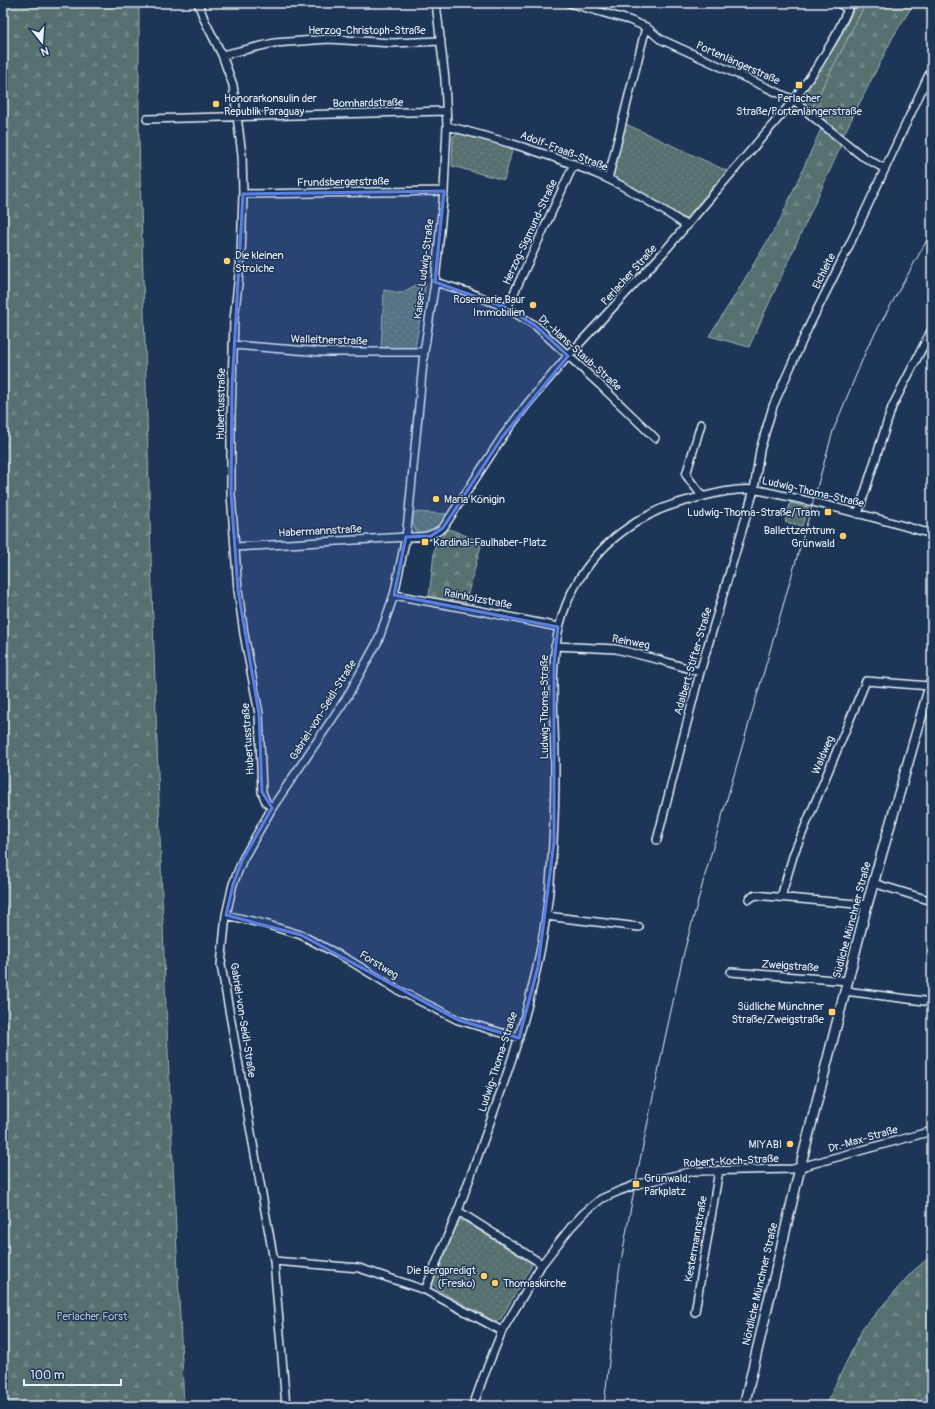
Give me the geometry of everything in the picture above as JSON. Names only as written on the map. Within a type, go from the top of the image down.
[{"type":"main road","name":"Südliche Münchner Straße","points":[[800,1168],[867,905],[931,683]]},
{"type":"main road","name":"Nördliche Münchner Straße","points":[[744,1406],[800,1168]]},
{"type":"street","name":"Hubertusstraße","points":[[198,3],[204,19],[222,55],[233,85],[242,155],[243,194],[241,257],[234,319],[230,417],[231,494],[238,590],[244,634],[259,714],[262,792],[266,802],[272,808]]},
{"type":"street","name":"Kaiser-Ludwig-Straße","points":[[406,537],[424,352],[435,282],[444,191],[447,126],[441,41],[436,3]]},
{"type":"street","name":"Portenlängerstraße","points":[[569,3],[629,20],[646,28],[660,39],[794,100],[862,156],[885,169]]},
{"type":"street","points":[[838,3],[849,6]]},
{"type":"street","name":"Perlacher Straße","points":[[406,537],[424,538],[431,536],[443,528],[503,436],[528,403],[568,356],[687,226],[794,100],[819,64],[835,37],[849,6]]},
{"type":"street","points":[[608,179],[646,28]]},
{"type":"street","name":"Herzog-Christoph-Straße","points":[[222,55],[274,43],[321,40],[392,43],[441,41]]},
{"type":"street","name":"Eichleite","points":[[754,490],[760,450],[773,406],[808,328],[932,68]]},
{"type":"street","name":"Bomhardstraße","points":[[147,119],[446,111]]},
{"type":"street","name":"Adolf-Fraaß-Straße","points":[[447,126],[512,143],[574,164],[608,179],[664,210],[687,226]]},
{"type":"street","name":"Herzog-Sigmund-Straße","points":[[507,308],[574,164]]},
{"type":"street","name":"Frundsbergerstraße","points":[[243,194],[444,191]]},
{"type":"street","name":"Dr.-Hans-Staub-Straße","points":[[435,282],[468,292],[507,308],[536,326],[655,438]]},
{"type":"street","points":[[858,514],[892,407],[932,329]]},
{"type":"street","name":"Walleitnerstraße","points":[[233,345],[322,352],[424,352]]},
{"type":"street","points":[[701,424],[686,475],[702,496]]},
{"type":"street","name":"Ludwig-Thoma-Straße","points":[[425,1290],[458,1211],[519,1038],[538,967],[546,916],[554,842],[555,646],[558,627],[569,598],[583,572],[612,538],[631,524],[651,513],[702,496],[726,491],[754,490],[812,502],[932,534]]},
{"type":"street","name":"Adalbert-Stifter-Straße","points":[[657,840],[700,672],[754,490]]},
{"type":"street","name":"Habermannstraße","points":[[235,547],[406,537]]},
{"type":"street","name":"Gabriel-von-Seidl-Straße","points":[[286,1406],[274,1261],[221,966],[226,915],[233,884],[243,859],[272,808],[347,697],[378,641],[394,595],[406,537]]},
{"type":"street","name":"Rainholzstraße","points":[[394,595],[558,627]]},
{"type":"street","name":"Reinweg","points":[[555,646],[616,649],[700,672]]},
{"type":"street","name":"Waldweg","points":[[781,897],[794,853],[866,681],[931,683]]},
{"type":"street","points":[[873,883],[932,902]]},
{"type":"street","points":[[749,899],[755,895],[867,905]]},
{"type":"street","name":"Forstweg","points":[[226,915],[265,924],[301,935],[348,959],[396,989],[458,1020],[519,1038]]},
{"type":"street","points":[[546,916],[639,927]]},
{"type":"street","name":"Zweigstraße","points":[[731,972],[848,981]]},
{"type":"street","points":[[845,991],[932,1002]]},
{"type":"street","name":"Dr.-Max-Straße","points":[[800,1168],[932,1131]]},
{"type":"street","name":"Robert-Koch-Straße","points":[[473,1406],[502,1331],[542,1264],[560,1241],[594,1204],[608,1195],[635,1185],[694,1171],[800,1168]]},
{"type":"street","name":"Kestermannstraße","points":[[695,1312],[719,1170]]},
{"type":"street","points":[[458,1211],[542,1264]]},
{"type":"street","points":[[274,1261],[359,1268],[425,1290],[502,1331]]},
{"type":"highlighted area","points":[[444,191],[435,282],[507,308],[536,326],[568,356],[503,436],[443,528],[431,536],[406,537],[394,595],[558,627],[554,664],[554,842],[538,967],[519,1038],[458,1020],[301,935],[226,915],[233,884],[243,859],[272,808],[262,792],[259,714],[238,590],[231,494],[232,386],[243,194]]},
{"type":"green space","name":"Perlacher Forst","points":[[3,3],[139,3],[139,138],[152,591],[165,986],[184,1406],[3,1406]]},
{"type":"green space","points":[[857,3],[866,3],[811,110],[800,101],[839,40]]},
{"type":"green space","points":[[866,3],[914,3],[893,37],[843,136],[811,110]]},
{"type":"green space","points":[[626,124],[727,171],[685,219],[612,177]]},
{"type":"green space","points":[[821,129],[841,146],[749,347],[709,336],[780,220]]},
{"type":"green space","points":[[459,134],[513,147],[504,180],[452,166],[453,136]]},
{"type":"green space","points":[[426,284],[415,348],[381,349],[384,290],[401,293],[416,285]]},
{"type":"green space","points":[[790,503],[808,507],[802,526],[785,522]]},
{"type":"green space","name":"Kardinal-Faulhaber-Platz","points":[[415,512],[447,514],[449,516],[436,527],[421,533],[415,530],[413,519]]},
{"type":"green space","points":[[449,529],[482,542],[465,604],[429,597],[435,544]]},
{"type":"green space","points":[[462,1220],[532,1265],[500,1320],[496,1322],[438,1290],[432,1283],[456,1223]]},
{"type":"green space","points":[[932,1255],[932,1389],[916,1406],[825,1406],[863,1328],[912,1272]]},
{"type":"water","points":[[932,1389],[932,1406],[916,1406],[930,1391]]},
{"type":"tram line","points":[[604,1406],[619,1272],[635,1185],[684,952],[705,875],[833,431],[868,346],[932,231]]},
{"type":"place","name":"Perlacher Straße/Portenlängerstraße","points":[[799,85]]},
{"type":"place","name":"Honorarkonsulin der Republik Paraguay","points":[[216,104]]},
{"type":"place","name":"Die kleinen Strolche","points":[[227,261]]},
{"type":"place","name":"Rosemarie Baur Immobilien","points":[[533,305]]},
{"type":"place","name":"Maria Königin","points":[[436,499]]},
{"type":"place","name":"Ludwig-Thoma-Straße/Tram","points":[[828,512]]},
{"type":"place","name":"Ballettzentrum Grünwald","points":[[843,536]]},
{"type":"place","name":"Kardinal-Faulhaber-Platz","points":[[425,542]]},
{"type":"place","name":"Südliche Münchner Straße/Zweigstraße","points":[[832,1012]]},
{"type":"place","name":"MIYABI","points":[[790,1144]]},
{"type":"place","name":"Grünwald, Parkplatz","points":[[636,1184]]},
{"type":"place","name":"Die Bergpredigt (Fresko)","points":[[484,1276]]},
{"type":"place","name":"Thomaskirche","points":[[495,1283]]}]
